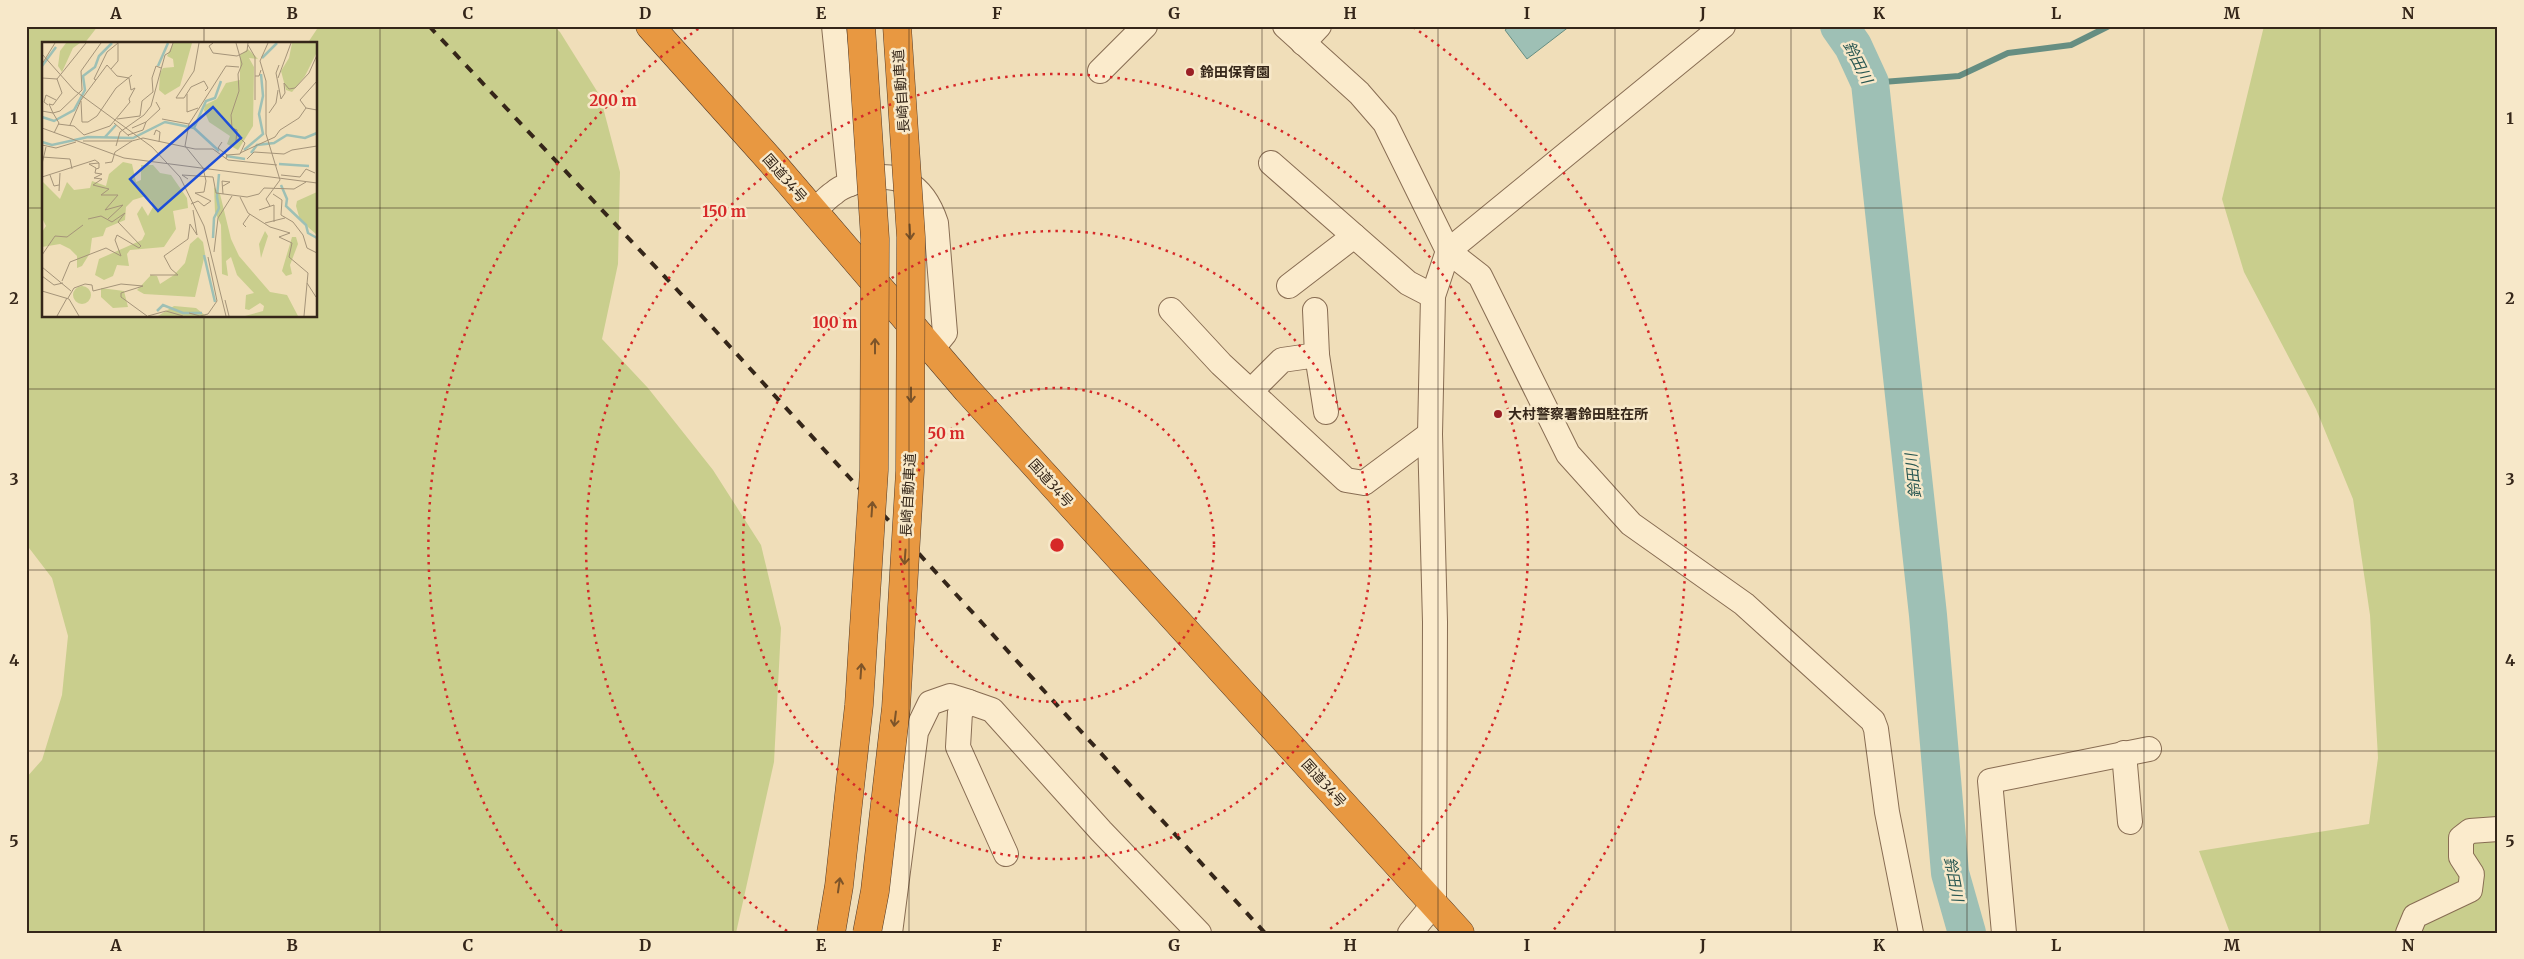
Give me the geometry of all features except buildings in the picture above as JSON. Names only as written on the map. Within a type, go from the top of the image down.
[{"type":"highway","name":"国道34号","points":[[650,26],[932,349],[1460,933]]},
{"type":"highway","points":[[831,933],[839,886],[859,705],[874,470],[875,239],[861,26]]},
{"type":"highway","name":"長崎自動車道","points":[[868,933],[875,891],[896,708],[910,471],[911,237],[897,26]]},
{"type":"street","points":[[834,26],[850,184]]},
{"type":"street","points":[[1100,71],[1145,26]]},
{"type":"street","points":[[1285,26],[1311,35],[1385,123],[1448,251],[1480,276],[1568,454],[1631,524],[1744,604],[1873,720],[1876,729],[1887,812],[1911,933]]},
{"type":"street","points":[[1410,933],[1434,904],[1435,622],[1430,434],[1432,296],[1448,251],[1723,26]]},
{"type":"street","points":[[1270,163],[1408,283],[1432,296]]},
{"type":"street","points":[[814,212],[834,192],[850,184],[876,176],[894,176],[919,191],[930,206],[936,223],[945,333],[932,349]]},
{"type":"street","points":[[1289,286],[1354,236]]},
{"type":"street","points":[[1171,310],[1250,391],[1346,480],[1364,483],[1430,434]]},
{"type":"street","points":[[1315,310],[1317,355],[1326,412]]},
{"type":"street","points":[[1250,391],[1282,360],[1317,355]]},
{"type":"street","points":[[890,933],[916,732],[930,703],[950,696],[992,710],[1101,831],[1199,933]]},
{"type":"street","points":[[968,702],[960,712],[958,747],[1006,854]]},
{"type":"street","points":[[2004,933],[1990,781],[2149,749]]},
{"type":"street","points":[[2124,754],[2130,822]]},
{"type":"street","points":[[2408,933],[2415,916],[2470,890],[2472,874],[2461,856],[2462,838],[2470,831],[2498,829]]},
{"type":"green space","points":[[26,26],[98,26],[86,42],[42,42],[42,318],[318,318],[318,42],[308,42],[319,26],[554,26],[560,32],[600,96],[620,172],[618,264],[602,339],[648,388],[713,470],[761,545],[781,628],[774,762],[736,933],[26,933],[26,778],[42,760],[62,695],[68,636],[52,578],[26,544]]},
{"type":"green space","points":[[2264,26],[2498,26],[2498,933],[2230,933],[2199,851],[2369,824],[2378,758],[2370,615],[2353,499],[2316,409],[2244,272],[2222,199]]},
{"type":"water","points":[[1510,26],[1570,26],[1527,59],[1505,30]]},
{"type":"waterway","name":"鈴田川","points":[[1839,26],[1853,46],[1870,83],[1928,615],[1950,873],[1967,933]]},
{"type":"waterway","points":[[1870,83],[1959,76],[2008,53],[2071,45],[2109,26]]},
{"type":"railway","points":[[429,26],[713,328],[1265,933]]},
{"type":"place","name":"鈴田保育園","points":[[1190,72]]},
{"type":"place","name":"大村警察署鈴田駐在所","points":[[1498,414]]}]
